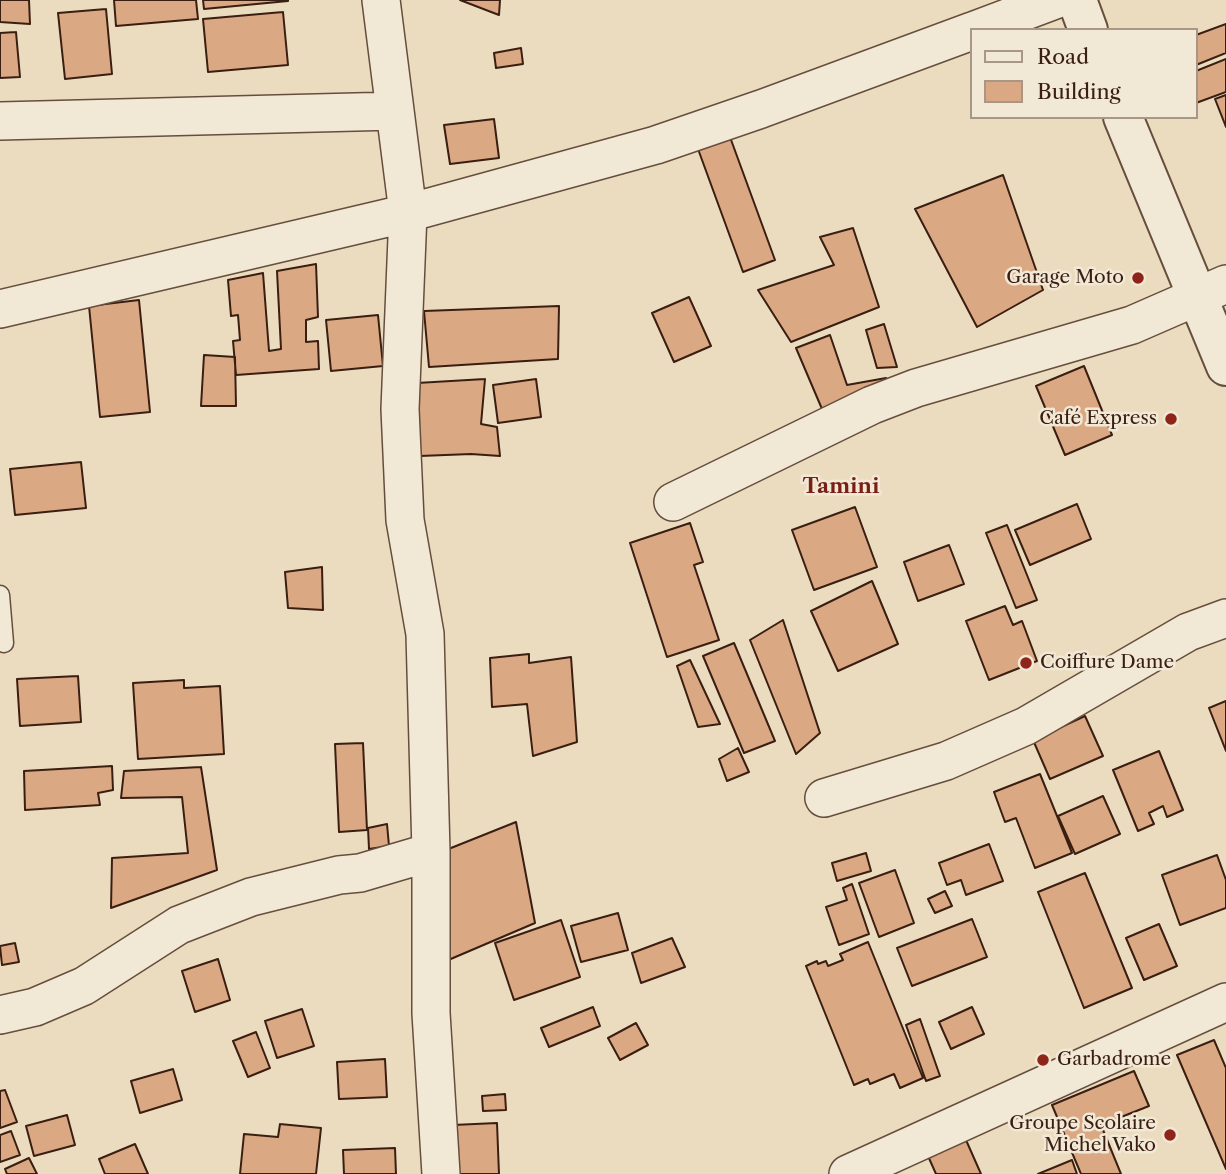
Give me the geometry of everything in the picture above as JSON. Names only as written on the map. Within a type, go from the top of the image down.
[{"type":"street","points":[[381,0],[408,213],[400,409],[405,520],[425,634],[431,852],[431,1013],[441,1174]]},
{"type":"street","points":[[979,28],[1055,0]]},
{"type":"street","points":[[1077,0],[1087,28]]},
{"type":"street","points":[[0,309],[408,213],[656,145],[970,31]]},
{"type":"street","points":[[0,121],[395,111]]},
{"type":"street","points":[[1124,119],[1212,290],[1226,366]]},
{"type":"street","points":[[673,502],[872,405],[916,388],[1132,325],[1212,290]]},
{"type":"street","points":[[824,798],[946,761],[1015,731],[1188,632],[1226,618]]},
{"type":"street","points":[[0,1015],[35,1007],[84,986],[179,925],[251,897],[339,875],[360,873],[431,852]]},
{"type":"street","points":[[852,1173],[1226,1002]]},
{"type":"lane","points":[[0,595],[4,643]]},
{"type":"building","points":[[0,0],[29,0],[30,24],[0,22]]},
{"type":"building","points":[[114,0],[196,0],[198,19],[116,26]]},
{"type":"building","points":[[203,0],[288,0],[288,1],[204,9]]},
{"type":"building","points":[[460,0],[500,0],[499,15]]},
{"type":"building","points":[[106,9],[112,74],[65,79],[58,13]]},
{"type":"building","points":[[283,12],[288,65],[208,72],[203,19]]},
{"type":"building","points":[[1226,24],[1226,53],[1198,64],[1198,34]]},
{"type":"building","points":[[16,32],[20,77],[0,78],[0,33]]},
{"type":"building","points":[[521,48],[523,64],[496,68],[494,53]]},
{"type":"building","points":[[1226,59],[1226,92],[1198,102],[1198,70]]},
{"type":"building","points":[[1226,95],[1226,127],[1215,99]]},
{"type":"building","points":[[494,119],[499,158],[450,164],[444,125]]},
{"type":"building","points":[[730,137],[775,260],[743,272],[698,149]]},
{"type":"building","points":[[1003,175],[1043,290],[977,327],[915,209]]},
{"type":"building","points":[[853,228],[879,307],[791,342],[758,290],[834,265],[820,237]]},
{"type":"building","points":[[316,264],[318,317],[306,320],[306,342],[318,341],[319,369],[236,375],[233,341],[240,340],[238,315],[231,316],[228,280],[263,273],[269,351],[281,349],[277,271]]},
{"type":"building","points":[[689,297],[711,346],[674,362],[652,313]]},
{"type":"building","points":[[139,300],[150,412],[100,417],[89,306]]},
{"type":"building","points":[[559,306],[558,359],[429,367],[424,311]]},
{"type":"building","points":[[378,315],[383,366],[331,371],[326,320]]},
{"type":"building","points":[[884,324],[897,367],[877,368],[866,330]]},
{"type":"building","points":[[830,335],[847,385],[886,378],[888,389],[822,409],[796,348]]},
{"type":"building","points":[[204,355],[235,357],[236,406],[201,406]]},
{"type":"building","points":[[1084,366],[1112,435],[1065,455],[1036,386]]},
{"type":"building","points":[[485,379],[481,424],[497,427],[500,456],[420,456],[417,383]]},
{"type":"building","points":[[536,379],[541,417],[498,423],[493,385]]},
{"type":"building","points":[[81,462],[86,508],[15,515],[10,469]]},
{"type":"building","points":[[1077,504],[1091,539],[1030,565],[1015,530]]},
{"type":"building","points":[[855,507],[877,567],[814,590],[792,530]]},
{"type":"building","points":[[690,523],[703,562],[694,565],[719,640],[667,657],[630,543]]},
{"type":"building","points":[[1007,525],[1037,600],[1016,608],[986,533]]},
{"type":"building","points":[[949,545],[964,584],[918,601],[904,562]]},
{"type":"building","points":[[322,567],[323,610],[288,608],[285,572]]},
{"type":"building","points":[[872,581],[898,644],[838,671],[811,611]]},
{"type":"building","points":[[1005,606],[1013,625],[1022,621],[1037,661],[989,680],[966,621]]},
{"type":"building","points":[[783,620],[820,733],[796,754],[750,640]]},
{"type":"building","points":[[734,643],[775,741],[744,753],[703,656]]},
{"type":"building","points":[[529,654],[529,663],[571,657],[577,742],[533,756],[527,704],[492,707],[490,658]]},
{"type":"building","points":[[690,660],[720,724],[698,727],[677,666]]},
{"type":"building","points":[[78,676],[81,722],[20,726],[17,679]]},
{"type":"building","points":[[184,680],[184,688],[220,686],[224,754],[138,759],[133,683]]},
{"type":"building","points":[[1226,701],[1226,751],[1209,708]]},
{"type":"building","points":[[1085,716],[1103,756],[1050,779],[1033,740]]},
{"type":"building","points":[[363,743],[367,830],[339,832],[335,744]]},
{"type":"building","points":[[738,748],[749,772],[727,781],[719,759]]},
{"type":"building","points":[[1159,751],[1183,810],[1167,817],[1163,806],[1149,813],[1154,824],[1138,831],[1113,770]]},
{"type":"building","points":[[112,766],[113,790],[98,793],[100,805],[25,810],[24,771]]},
{"type":"building","points":[[201,767],[217,870],[111,908],[112,858],[188,853],[182,797],[121,798],[124,771]]},
{"type":"building","points":[[1040,774],[1072,853],[1035,868],[1016,818],[1005,822],[994,792]]},
{"type":"building","points":[[1103,796],[1120,834],[1075,854],[1058,816]]},
{"type":"building","points":[[516,822],[535,923],[446,961],[441,852]]},
{"type":"building","points":[[387,824],[389,846],[369,849],[368,828]]},
{"type":"building","points":[[989,844],[1003,881],[966,895],[961,880],[947,885],[939,863]]},
{"type":"building","points":[[866,853],[871,871],[837,881],[832,863]]},
{"type":"building","points":[[1217,855],[1226,880],[1226,908],[1180,925],[1162,875]]},
{"type":"building","points":[[895,870],[914,923],[879,937],[859,883]]},
{"type":"building","points":[[1085,873],[1132,988],[1084,1008],[1038,892]]},
{"type":"building","points":[[852,884],[869,934],[839,945],[826,907],[847,900],[843,888]]},
{"type":"building","points":[[945,891],[952,906],[935,913],[928,899]]},
{"type":"building","points":[[618,913],[628,950],[581,962],[571,926]]},
{"type":"building","points":[[972,919],[987,957],[912,986],[897,948]]},
{"type":"building","points":[[561,920],[580,977],[514,1000],[495,943]]},
{"type":"building","points":[[1159,924],[1177,966],[1144,980],[1126,938]]},
{"type":"building","points":[[672,938],[685,967],[641,983],[632,953]]},
{"type":"building","points":[[868,942],[923,1078],[900,1088],[894,1074],[870,1084],[868,1079],[854,1085],[806,966],[817,961],[818,964],[826,961],[828,966],[843,960],[840,954]]},
{"type":"building","points":[[15,943],[19,962],[2,965],[0,946]]},
{"type":"building","points":[[218,959],[230,1000],[195,1012],[182,971]]},
{"type":"building","points":[[593,1007],[600,1026],[549,1047],[541,1028]]},
{"type":"building","points":[[972,1007],[984,1034],[951,1049],[939,1022]]},
{"type":"building","points":[[302,1009],[314,1046],[277,1058],[265,1021]]},
{"type":"building","points":[[920,1019],[940,1076],[926,1081],[906,1025]]},
{"type":"building","points":[[636,1023],[648,1045],[620,1060],[608,1038]]},
{"type":"building","points":[[256,1032],[270,1068],[248,1077],[233,1041]]},
{"type":"building","points":[[1214,1040],[1226,1068],[1226,1169],[1177,1055]]},
{"type":"building","points":[[385,1059],[387,1097],[339,1099],[337,1062]]},
{"type":"building","points":[[173,1069],[182,1100],[140,1113],[131,1081]]},
{"type":"building","points":[[1134,1071],[1149,1106],[1101,1125],[1121,1174],[1081,1174],[1052,1105]]},
{"type":"building","points":[[5,1090],[17,1122],[0,1128],[0,1091]]},
{"type":"building","points":[[505,1094],[506,1110],[483,1111],[482,1096]]},
{"type":"building","points":[[67,1115],[75,1145],[34,1156],[26,1126]]},
{"type":"building","points":[[497,1123],[499,1174],[455,1174],[453,1125]]},
{"type":"building","points":[[280,1124],[321,1128],[316,1174],[240,1174],[244,1134],[278,1137]]},
{"type":"building","points":[[11,1131],[20,1155],[0,1162],[0,1135]]},
{"type":"building","points":[[966,1140],[981,1174],[936,1174],[928,1156]]},
{"type":"building","points":[[135,1144],[148,1174],[105,1174],[99,1159]]},
{"type":"building","points":[[395,1148],[396,1174],[344,1174],[343,1150]]},
{"type":"building","points":[[29,1158],[37,1174],[7,1174],[5,1169]]},
{"type":"building","points":[[1072,1160],[1077,1174],[1038,1174]]},
{"type":"place","name":"Garage Moto","points":[[1138,278]]},
{"type":"place","name":"Café Express","points":[[1171,419]]},
{"type":"place","name":"Coiffure Dame","points":[[1026,663]]},
{"type":"place","name":"Garbadrome","points":[[1043,1060]]},
{"type":"place","name":"Groupe Scolaire Michel Vako","points":[[1170,1135]]},
{"type":"district","name":"Tamini","points":[[841,487]]}]
